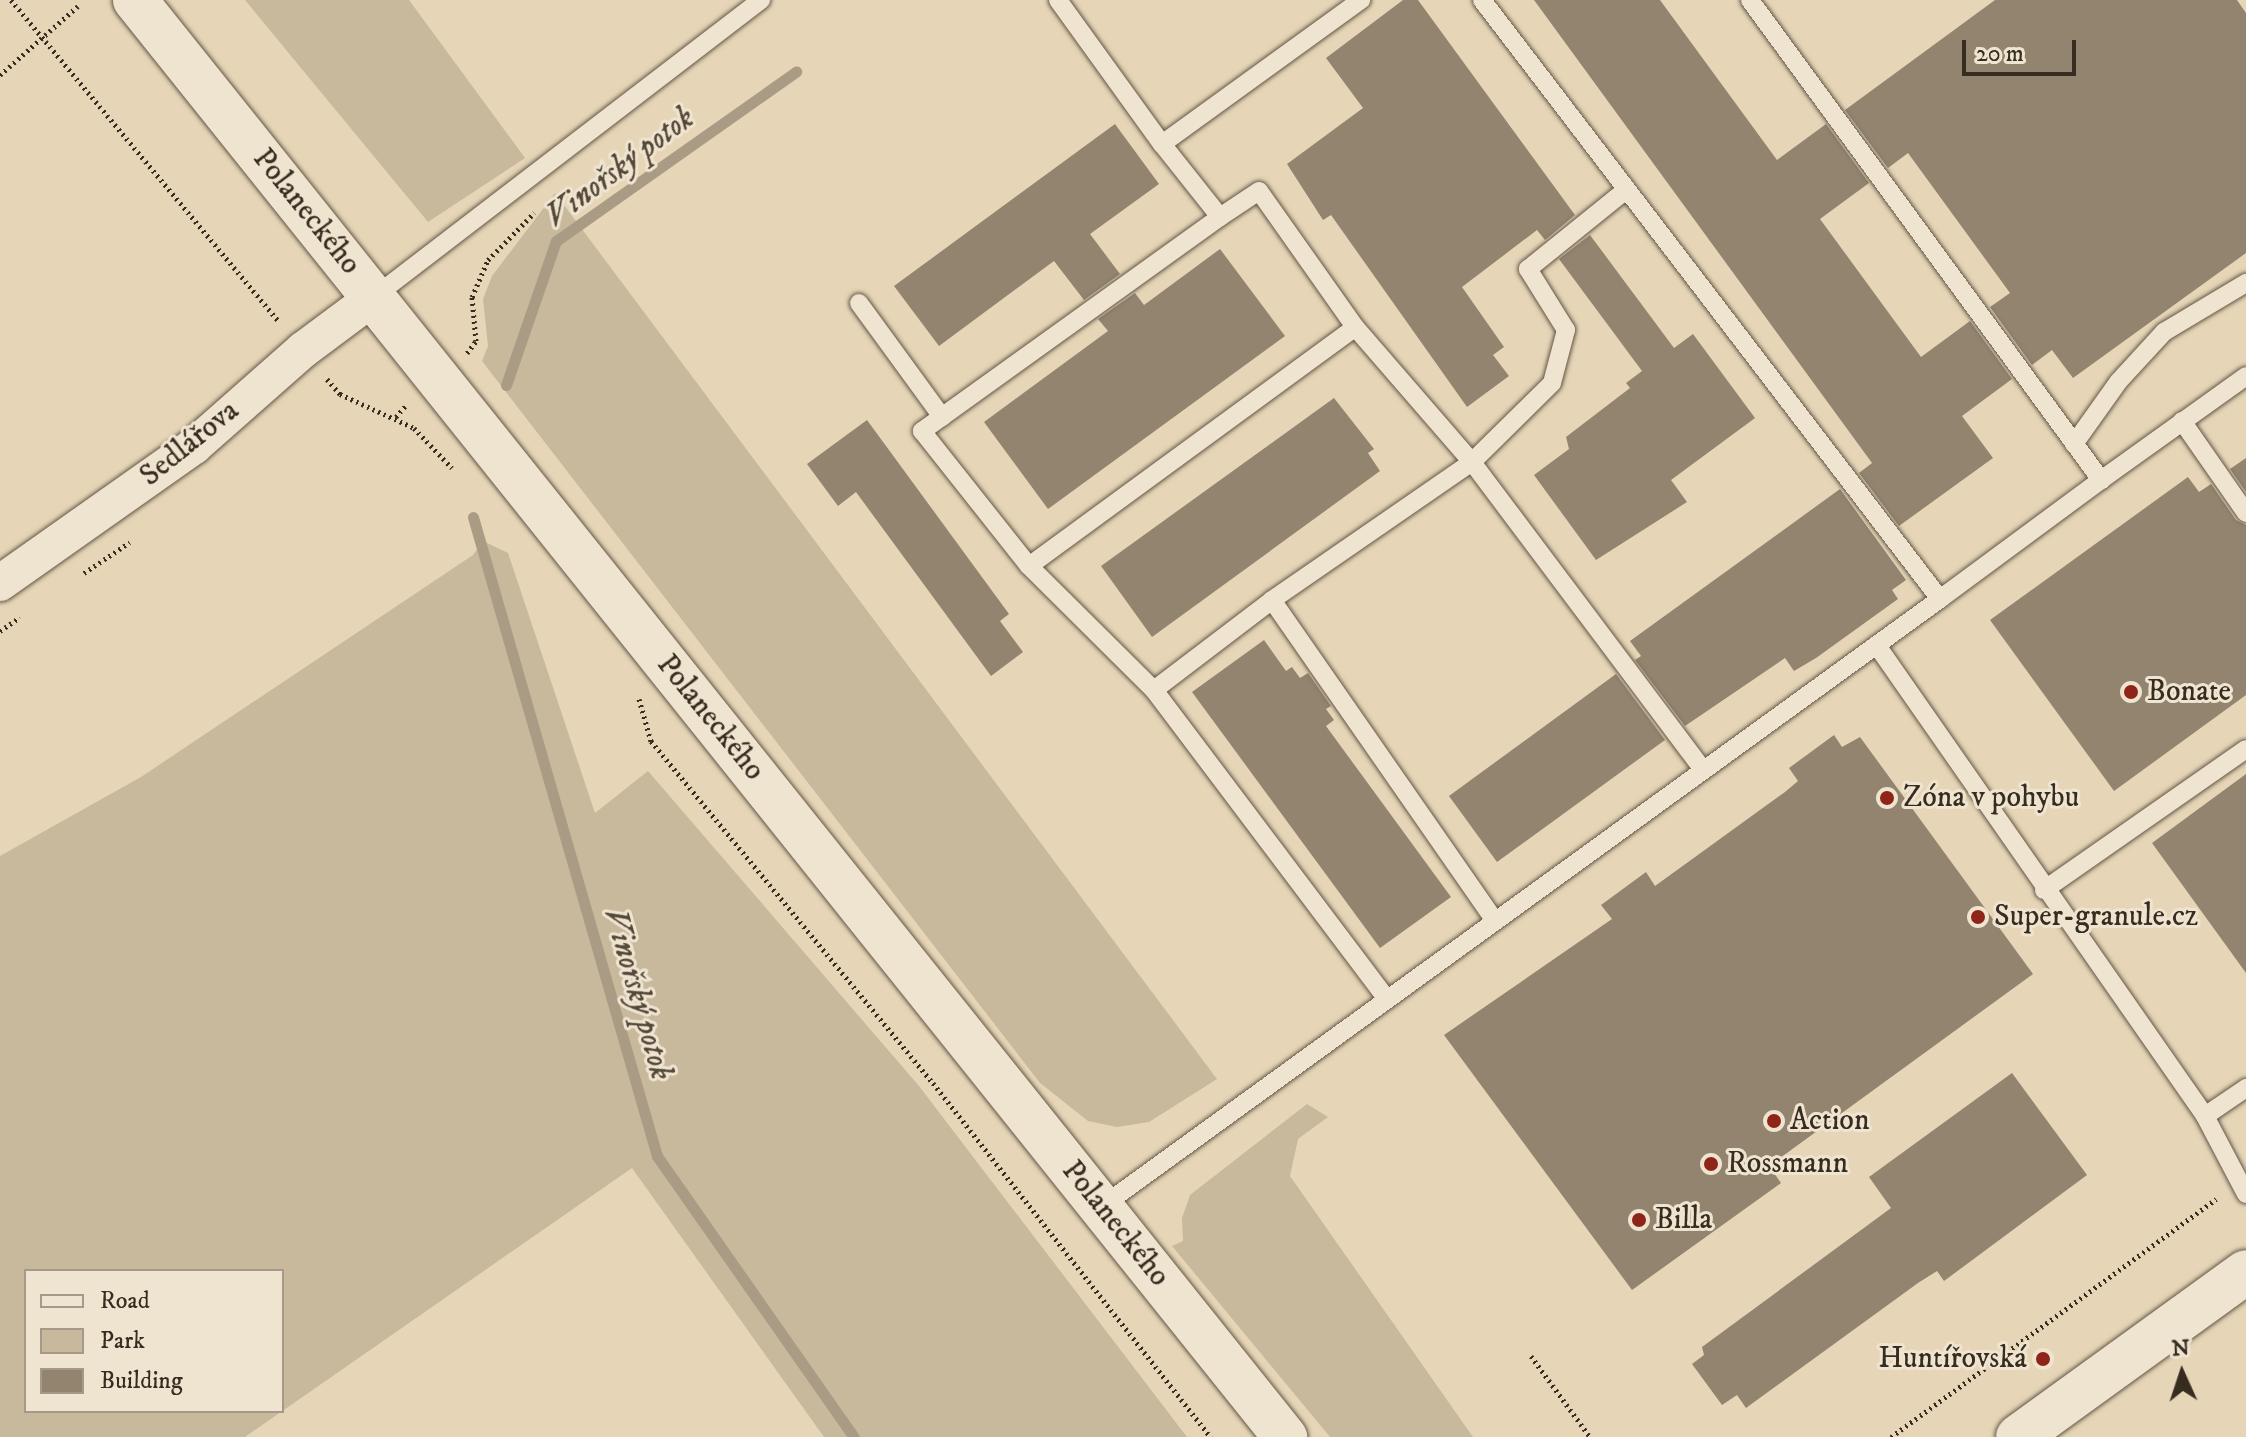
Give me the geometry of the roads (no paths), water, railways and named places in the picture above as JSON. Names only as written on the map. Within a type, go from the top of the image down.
[{"type":"street","name":"Polaneckého","points":[[135,0],[1285,1437]]},
{"type":"street","name":"Sedlářova","points":[[0,583],[194,446],[303,350],[374,297]]},
{"type":"street","points":[[2018,1437],[2246,1272]]},
{"type":"lane","points":[[374,297],[761,0]]},
{"type":"lane","points":[[1058,0],[1162,144],[1220,217]]},
{"type":"lane","points":[[1162,144],[1361,0]]},
{"type":"lane","points":[[1482,0],[1940,599]]},
{"type":"lane","points":[[1750,0],[2101,480]]},
{"type":"lane","points":[[1154,690],[1272,600],[1472,462],[1552,383],[1566,330],[1528,269],[1626,190]]},
{"type":"lane","points":[[1386,998],[1154,690],[1029,566],[922,431],[1259,191],[1355,327],[1472,462],[1703,770]]},
{"type":"lane","points":[[2074,444],[2119,381],[2164,332],[2246,283]]},
{"type":"lane","points":[[859,303],[942,417]]},
{"type":"lane","points":[[1029,566],[1355,327]]},
{"type":"lane","points":[[1101,1207],[1386,998],[1878,647],[2246,376]]},
{"type":"lane","points":[[2182,421],[2246,513]]},
{"type":"lane","points":[[1272,600],[1495,921]]},
{"type":"lane","points":[[1878,647],[2044,890],[2205,1116],[2231,1171],[2246,1194]]},
{"type":"lane","points":[[2044,890],[2246,749]]},
{"type":"lane","points":[[2205,1116],[2246,1088]]},
{"type":"waterway","name":"Vinořský potok","points":[[506,385],[556,241],[796,72]]},
{"type":"waterway","name":"Vinořský potok","points":[[473,517],[657,1156],[854,1437]]},
{"type":"place","name":"Bonate","points":[[2131,692]]},
{"type":"place","name":"Zóna v pohybu","points":[[1887,798]]},
{"type":"place","name":"Super-granule.cz","points":[[1978,917]]},
{"type":"place","name":"Action","points":[[1774,1121]]},
{"type":"place","name":"Rossmann","points":[[1711,1164]]},
{"type":"place","name":"Billa","points":[[1639,1220]]},
{"type":"place","name":"Huntířovská","points":[[2043,1359]]}]
